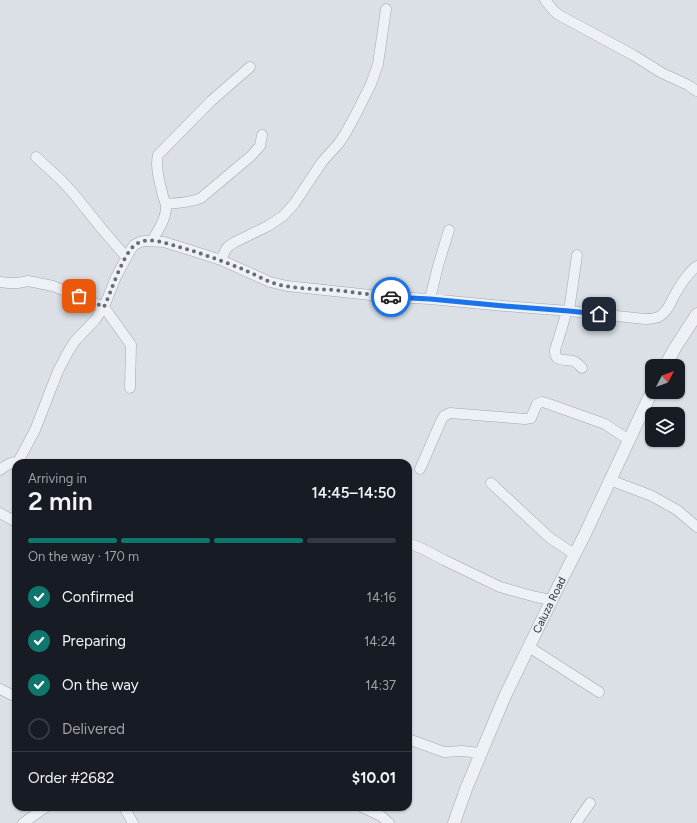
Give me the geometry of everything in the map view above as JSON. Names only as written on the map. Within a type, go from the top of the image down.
[{"type":"street","points":[[545,0],[559,15],[697,91]]},
{"type":"street","points":[[221,260],[229,246],[268,226],[283,216],[294,204],[322,162],[342,138],[359,108],[377,69],[386,9]]},
{"type":"street","points":[[152,241],[162,223],[166,204],[157,172],[158,155],[211,100],[250,67]]},
{"type":"street","points":[[166,204],[186,203],[201,198],[252,156],[260,146],[262,135]]},
{"type":"street","points":[[36,157],[73,193],[126,257]]},
{"type":"street","points":[[430,299],[449,230]]},
{"type":"street","points":[[21,459],[35,430],[58,371],[68,352],[75,341],[88,328],[104,307],[126,257],[134,245],[140,242],[164,242],[194,251],[221,260],[270,282],[286,286],[380,296],[430,299],[645,319],[660,316],[664,312],[670,305],[683,281],[697,266]]},
{"type":"street","points":[[576,254],[568,311],[555,353],[556,357],[559,359],[573,361],[582,368]]},
{"type":"street","points":[[0,282],[13,283],[28,281],[46,284],[104,307],[131,345],[130,388]]},
{"type":"street","points":[[668,359],[674,348],[697,314]]},
{"type":"street","name":"Caluza Road","points":[[454,823],[466,789],[504,696],[585,534],[648,399]]},
{"type":"street","points":[[420,469],[441,421],[444,416],[450,412],[524,420],[529,419],[532,416],[535,406],[542,402],[605,424],[629,440]]},
{"type":"street","points":[[0,470],[7,465],[12,464]]},
{"type":"street","points":[[610,480],[652,496],[677,510],[697,528]]},
{"type":"street","points":[[491,483],[550,538],[574,554]]},
{"type":"street","points":[[0,513],[12,520]]},
{"type":"street","points":[[412,544],[500,587],[552,600]]},
{"type":"street","points":[[529,647],[599,692]]},
{"type":"street","points":[[0,689],[12,695]]},
{"type":"street","points":[[412,740],[444,752],[462,750],[481,753]]},
{"type":"street","points":[[576,823],[590,803]]},
{"type":"street","points":[[23,823],[40,811]]},
{"type":"street","points":[[126,811],[133,823]]},
{"type":"street","points":[[370,811],[389,823]]},
{"type":"way so far","points":[[79,296],[104,307],[116,277],[134,245],[140,242],[152,241],[164,242],[221,260],[270,282],[286,286],[391,297]]},
{"type":"route","points":[[391,297],[599,314]]}]
